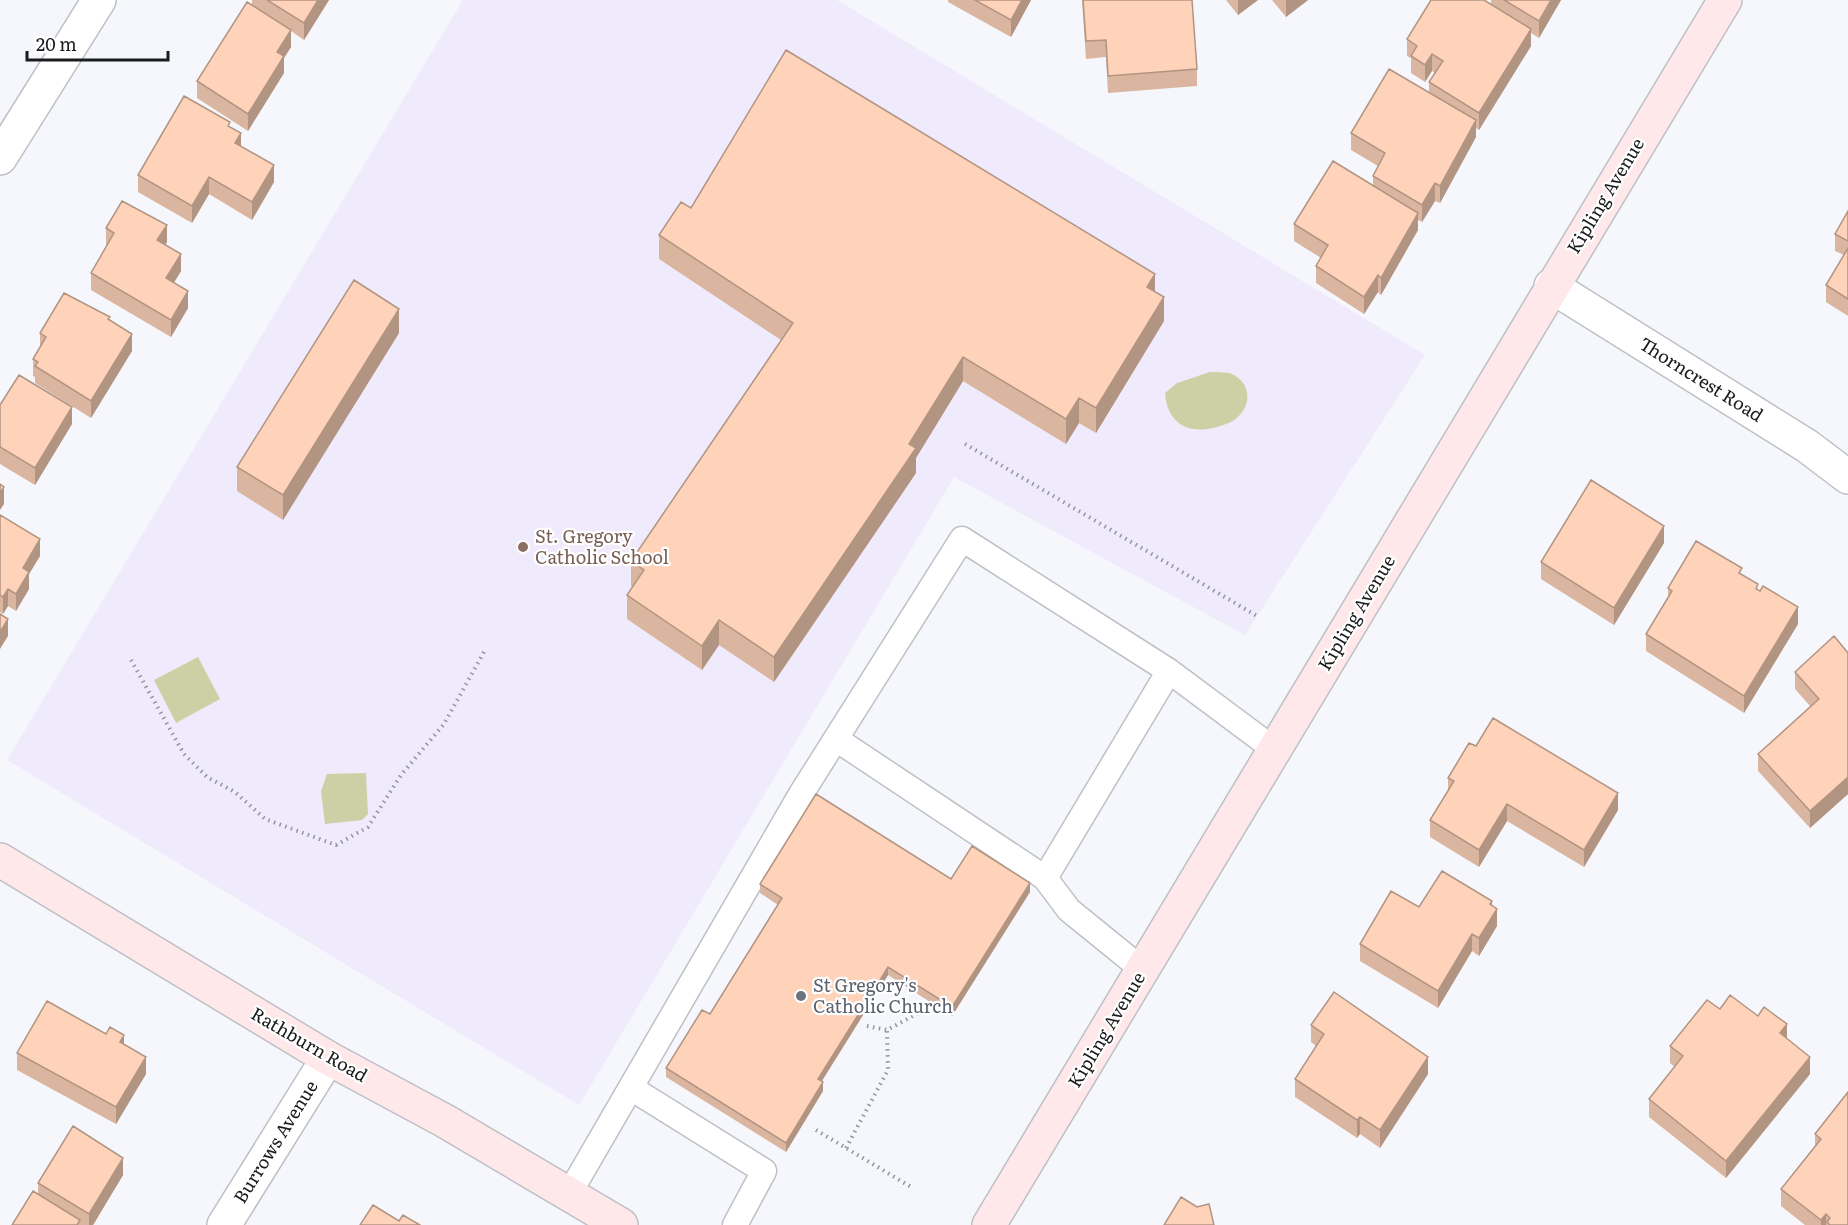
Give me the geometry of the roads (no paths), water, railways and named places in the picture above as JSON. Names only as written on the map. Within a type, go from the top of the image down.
[{"type":"main road","name":"Kipling Avenue","points":[[988,1225],[1725,0]]},
{"type":"main road","name":"Rathburn Road","points":[[0,860],[328,1058],[445,1120],[621,1225]]},
{"type":"street","points":[[0,158],[99,0]]},
{"type":"street","name":"Thorncrest Road","points":[[1551,286],[1807,447],[1848,477]]},
{"type":"street","name":"Burrows Avenue","points":[[224,1225],[328,1058]]},
{"type":"lane","points":[[569,1194],[801,794],[962,539],[1168,671],[1275,750]]},
{"type":"lane","points":[[1045,878],[1168,671]]},
{"type":"lane","points":[[836,739],[1045,878],[1069,910],[1143,970]]},
{"type":"lane","points":[[631,1088],[764,1171],[735,1225]]},
{"type":"place","name":"St. Gregory Catholic School","points":[[523,547]]},
{"type":"place","name":"St Gregory's Catholic Church","points":[[801,996]]}]
